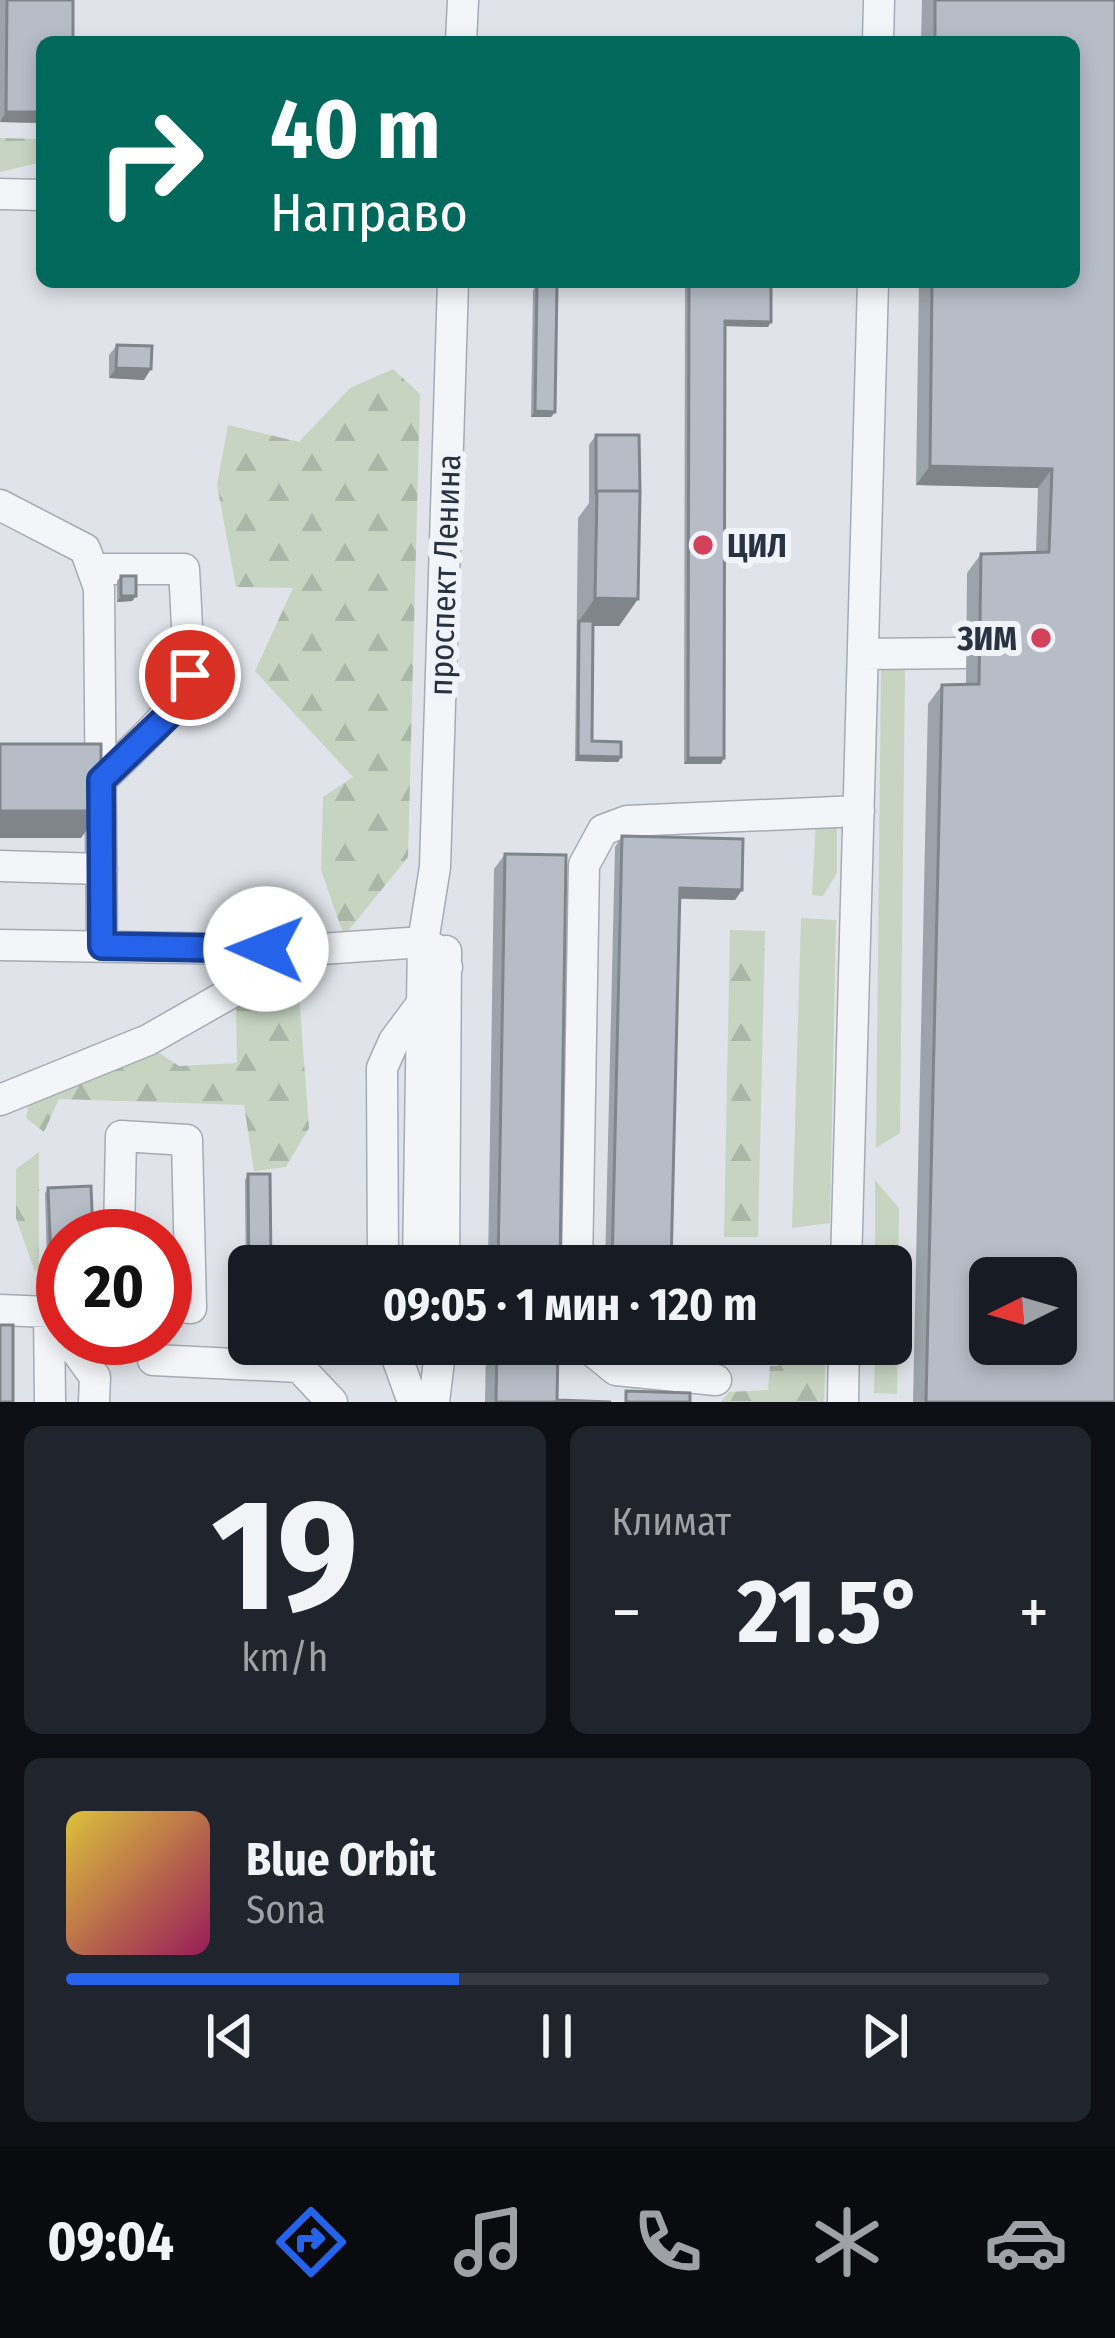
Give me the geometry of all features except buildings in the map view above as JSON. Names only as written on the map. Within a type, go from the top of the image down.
[{"type":"street","points":[[461,36],[463,0]]},
{"type":"street","points":[[878,36],[879,0]]},
{"type":"street","points":[[0,194],[36,195]]},
{"type":"street","name":"проспект Ленина","points":[[444,1245],[447,967],[436,867],[454,288]]},
{"type":"street","points":[[847,1245],[873,288]]},
{"type":"street","points":[[0,505],[86,550],[100,588],[102,946]]},
{"type":"street","points":[[93,569],[184,568],[190,675],[178,706],[101,780]]},
{"type":"street","points":[[863,654],[963,653]]},
{"type":"street","points":[[577,1245],[584,865],[603,830],[627,821],[859,811]]},
{"type":"street","points":[[0,866],[102,869]]},
{"type":"street","name":"проспект Ленина","points":[[418,1245],[417,1018],[423,941],[436,867]]},
{"type":"street","points":[[0,945],[306,950],[423,941],[440,952],[447,967]]},
{"type":"street","points":[[0,1100],[148,1040],[306,950]]},
{"type":"street","points":[[383,1245],[382,1068],[417,1018],[440,1035],[446,1050]]},
{"type":"street","points":[[120,1209],[121,1136],[187,1140],[189,1209]]},
{"type":"street","points":[[0,1310],[36,1321]]},
{"type":"street","points":[[192,1356],[298,1367],[332,1402]]},
{"type":"street","points":[[50,1402],[55,1365]]},
{"type":"street","points":[[86,1365],[94,1377],[94,1402]]},
{"type":"street","points":[[400,1365],[413,1402]]},
{"type":"street","points":[[425,1365],[430,1402]]},
{"type":"street","points":[[430,1402],[437,1365]]},
{"type":"street","points":[[610,1365],[616,1370],[716,1380]]},
{"type":"street","points":[[843,1402],[844,1365]]},
{"type":"green space","points":[[0,138],[36,139],[36,163],[0,172]]},
{"type":"green space","points":[[393,369],[420,394],[408,857],[344,936],[321,870],[323,797],[353,777],[255,671],[293,588],[236,587],[217,485],[228,425],[299,442],[350,388]]},
{"type":"green space","points":[[898,662],[905,671],[900,1133],[876,1148],[881,665]]},
{"type":"green space","points":[[816,819],[837,828],[837,873],[823,896],[812,895]]},
{"type":"green space","points":[[801,918],[836,920],[830,1223],[792,1228]]},
{"type":"green space","points":[[730,930],[765,931],[758,1237],[724,1237]]},
{"type":"green space","points":[[298,982],[309,1128],[286,1167],[254,1171],[244,1105],[59,1099],[44,1132],[26,1118],[31,1093],[50,1085],[102,1077],[102,1067],[156,1051],[179,1066],[237,1063],[236,1002]]},
{"type":"green space","points":[[39,1152],[35,1272],[16,1218],[16,1169]]},
{"type":"green space","points":[[875,1180],[899,1208],[899,1245],[875,1245]]},
{"type":"green space","points":[[825,1365],[824,1402],[721,1402],[729,1392],[768,1390],[770,1366]]},
{"type":"green space","points":[[875,1365],[897,1365],[897,1394],[874,1393]]},
{"type":"place","name":"ЦИЛ","points":[[703,545]]},
{"type":"place","name":"ЗИМ","points":[[1041,638]]},
{"type":"route","points":[[190,675],[178,706],[101,780],[102,946],[266,949]]}]
